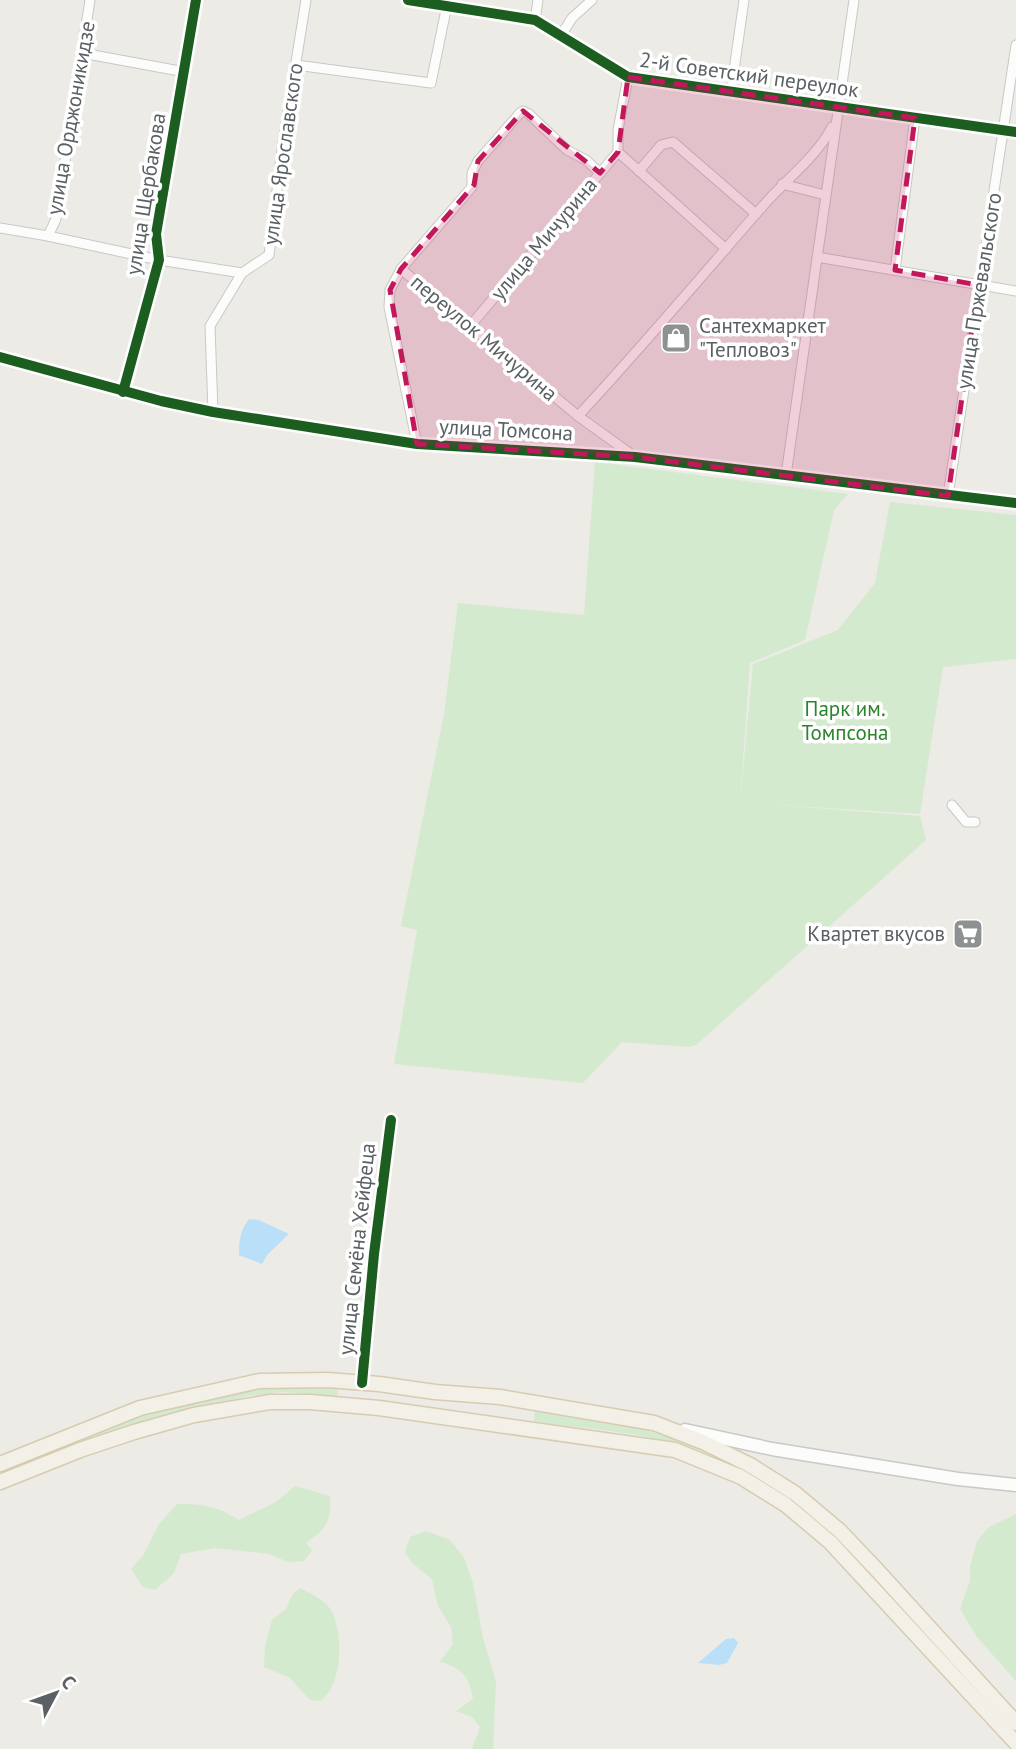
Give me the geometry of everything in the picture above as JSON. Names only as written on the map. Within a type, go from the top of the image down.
[{"type":"main road","points":[[0,1464],[141,1408],[259,1381],[295,1380],[362,1382],[500,1397],[654,1423],[772,1449],[958,1479],[1016,1485]]},
{"type":"main road","points":[[379,1384],[360,1387],[356,1394],[363,1403],[379,1408]]},
{"type":"main road","points":[[496,1425],[506,1422],[511,1413],[510,1403],[500,1397]]},
{"type":"main road","points":[[0,1482],[80,1450],[194,1415],[281,1401],[379,1408],[660,1447],[698,1458],[741,1477],[786,1505],[830,1542],[1016,1743]]},
{"type":"main road","points":[[654,1423],[703,1442],[750,1465],[796,1494],[840,1531],[1016,1723]]},
{"type":"street","name":"улица Орджоникидзе","points":[[48,236],[56,219],[90,0]]},
{"type":"street","name":"улица Щербакова","points":[[122,392],[159,261],[156,234],[196,0]]},
{"type":"street","name":"улица Ярославского","points":[[213,412],[210,326],[242,273],[270,255],[283,142],[306,0]]},
{"type":"street","name":"2-й Советский переулок","points":[[408,0],[447,4],[535,20],[628,77],[1016,132]]},
{"type":"street","points":[[535,20],[538,0]]},
{"type":"street","points":[[560,37],[572,18],[592,0]]},
{"type":"street","points":[[731,91],[744,0]]},
{"type":"street","points":[[786,475],[853,0]]},
{"type":"street","points":[[296,65],[431,83],[447,4]]},
{"type":"street","name":"улица Пржевальского","points":[[948,496],[1016,45]]},
{"type":"street","points":[[82,53],[185,72]]},
{"type":"street","points":[[628,77],[618,130],[618,152],[726,249]]},
{"type":"street","points":[[418,444],[389,307],[390,290],[401,269],[472,187],[472,173],[478,161],[523,111],[567,150],[586,160],[600,173]]},
{"type":"street","points":[[895,270],[915,118]]},
{"type":"street","points":[[578,416],[782,184],[826,139],[836,120]]},
{"type":"street","points":[[639,171],[661,145],[673,142],[756,214]]},
{"type":"street","name":"улица Мичурина","points":[[470,326],[618,152]]},
{"type":"street","points":[[782,184],[825,195]]},
{"type":"street","points":[[0,228],[159,261],[242,273]]},
{"type":"street","points":[[817,257],[1016,291]]},
{"type":"street","name":"переулок Мичурина","points":[[401,269],[578,416],[635,457]]},
{"type":"street","name":"улица Томсона","points":[[0,357],[122,392],[213,412],[418,444],[635,457],[1016,503]]},
{"type":"street","points":[[952,805],[966,822],[975,822]]},
{"type":"street","name":"улица Семёна Хейфеца","points":[[362,1382],[374,1254],[391,1120]]},
{"type":"highlighted area","points":[[628,77],[915,118],[895,270],[978,285],[948,496],[635,457],[417,444],[390,290],[401,269],[474,185],[478,161],[523,111],[600,173],[618,152]]},
{"type":"green space","name":"Парк им. Томпсона","points":[[595,462],[848,494],[834,510],[805,640],[750,663],[740,803],[753,664],[838,630],[875,583],[890,502],[1016,515],[1016,659],[943,667],[920,814],[764,804],[920,816],[926,840],[696,1045],[689,1047],[622,1042],[583,1083],[394,1064],[417,930],[401,926],[444,714],[458,603],[584,615]]},
{"type":"green space","points":[[277,1386],[337,1387],[338,1397],[283,1392],[247,1396],[97,1436],[0,1475],[0,1468],[130,1419]]},
{"type":"green space","points":[[535,1409],[646,1430],[716,1453],[789,1495],[846,1545],[1016,1730],[1016,1735],[926,1636],[816,1523],[753,1475],[731,1463],[686,1446],[643,1436],[534,1422]]},
{"type":"green space","points":[[295,1486],[330,1496],[330,1512],[326,1524],[306,1543],[312,1550],[304,1561],[288,1562],[269,1554],[214,1548],[181,1554],[174,1573],[155,1590],[143,1587],[131,1569],[144,1554],[159,1524],[177,1504],[210,1507],[239,1520],[276,1502]]},
{"type":"green space","points":[[1016,1514],[1016,1681],[977,1637],[960,1609],[970,1581],[970,1566],[977,1541],[989,1527]]},
{"type":"green space","points":[[426,1531],[450,1540],[464,1558],[473,1583],[483,1638],[496,1682],[493,1749],[472,1749],[480,1727],[472,1717],[456,1711],[473,1699],[470,1685],[459,1670],[440,1662],[453,1644],[451,1627],[438,1606],[432,1579],[412,1563],[405,1552],[410,1537]]},
{"type":"green space","points":[[300,1588],[328,1606],[338,1632],[337,1670],[334,1682],[321,1701],[310,1700],[290,1678],[264,1667],[265,1646],[272,1620],[286,1609],[293,1594]]},
{"type":"water","points":[[249,1219],[259,1220],[289,1234],[268,1254],[262,1264],[239,1255],[241,1236]]},
{"type":"water","points":[[734,1638],[738,1643],[727,1663],[698,1663],[726,1639]]},
{"type":"cycle path","points":[[123,392],[159,260],[156,234],[196,0]]},
{"type":"cycle path","points":[[408,0],[535,20],[628,77],[1016,132]]},
{"type":"cycle path","points":[[0,357],[161,401],[213,412],[417,444],[635,457],[1016,503]]},
{"type":"cycle path","points":[[362,1383],[374,1254],[391,1120]]},
{"type":"place","name":"Сантехмаркет \"Тепловоз\"","points":[[676,338]]},
{"type":"place","name":"Квартет вкусов","points":[[968,934]]}]
